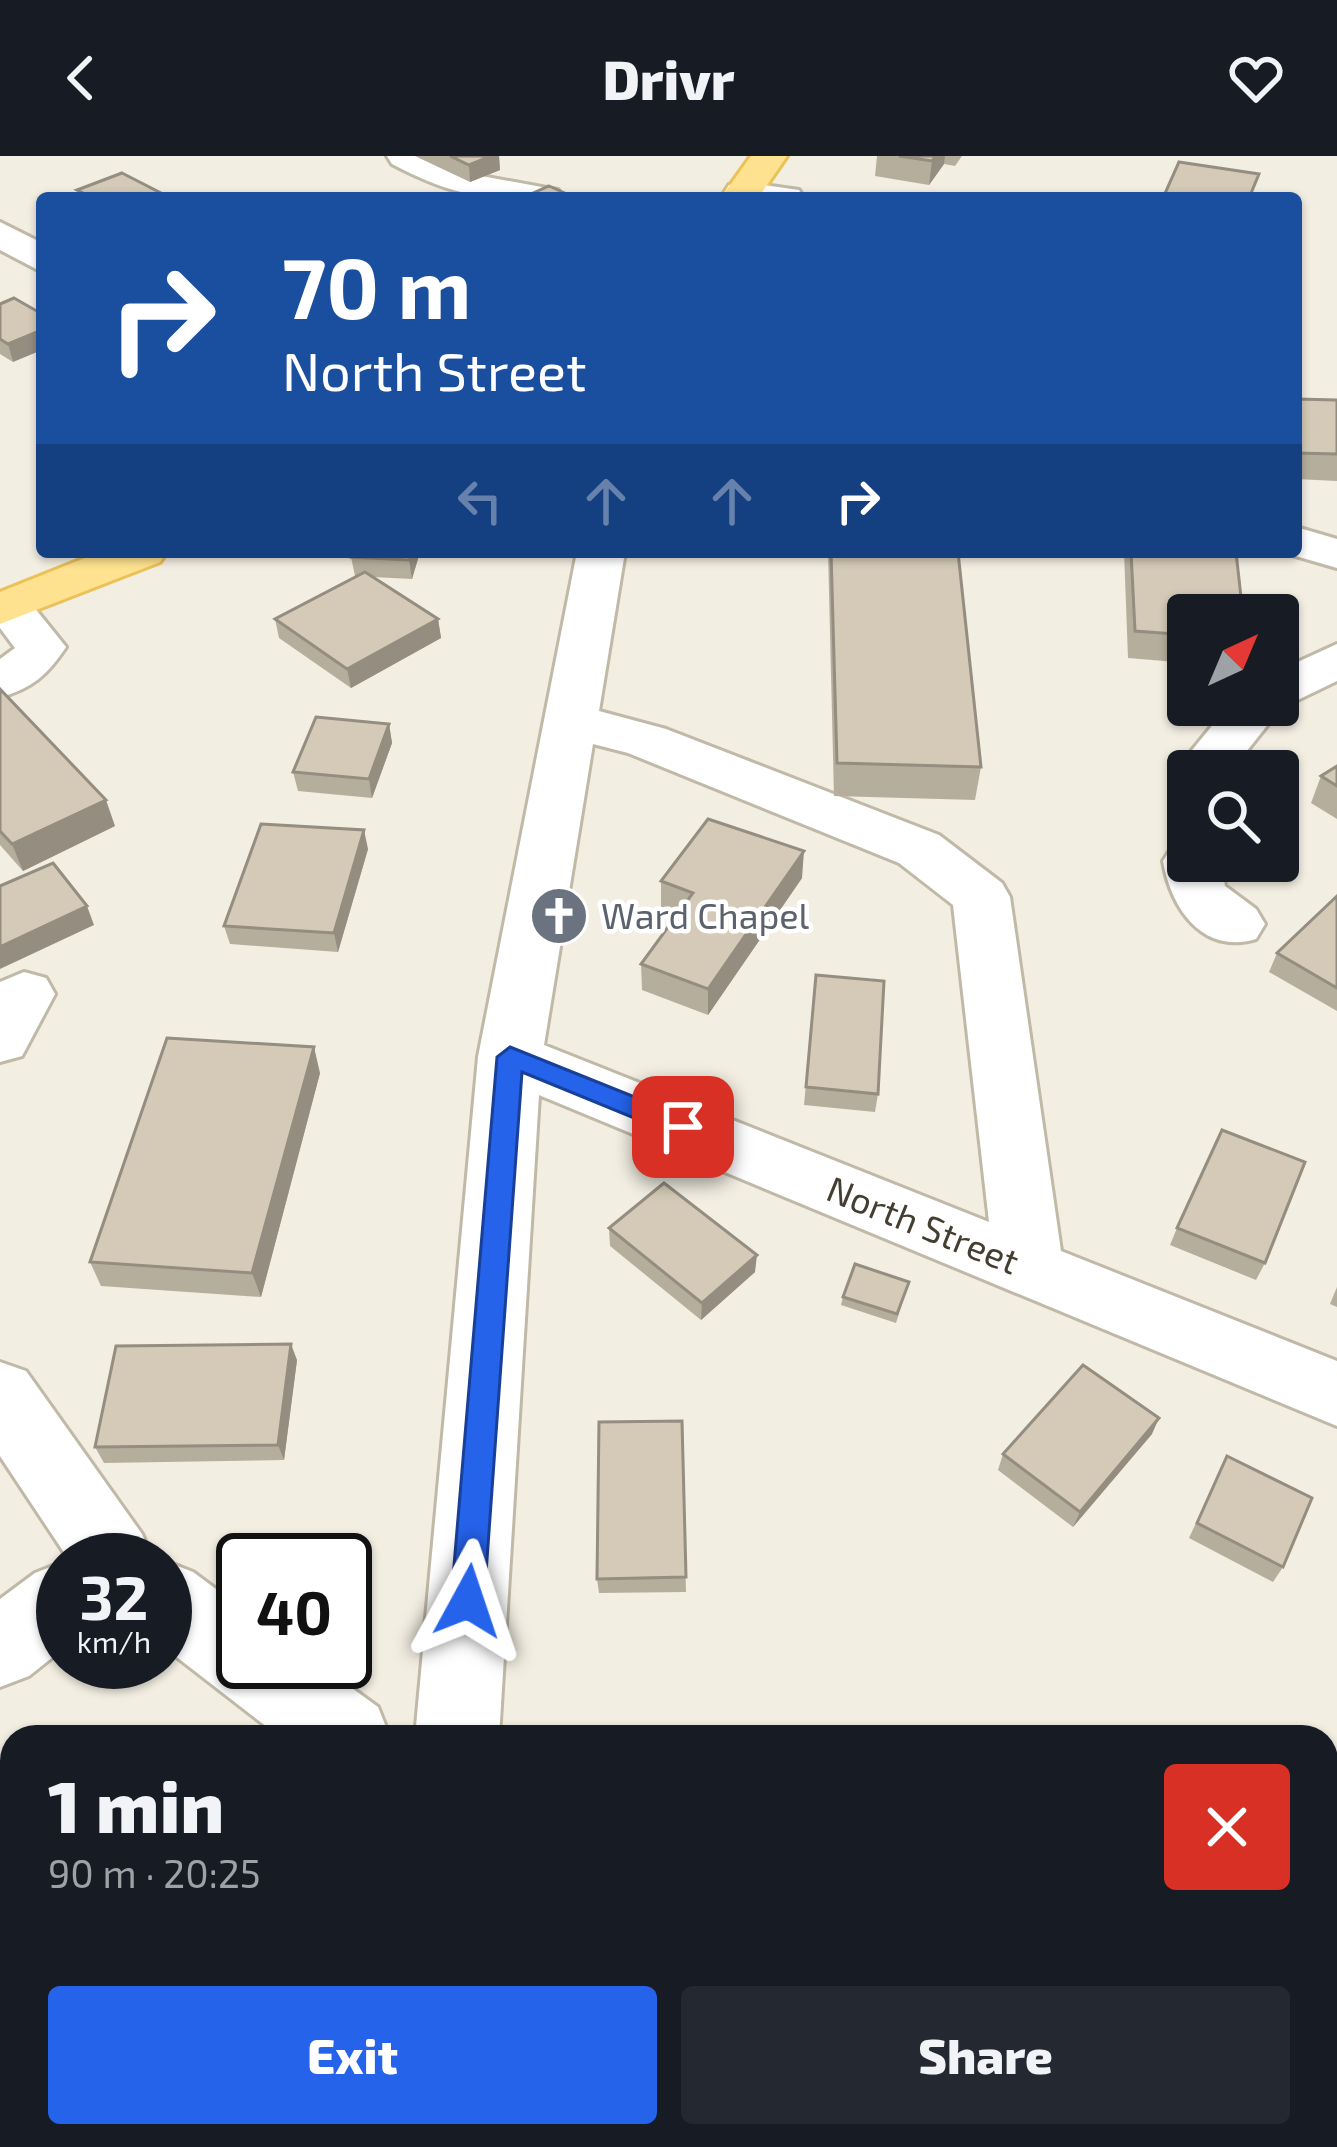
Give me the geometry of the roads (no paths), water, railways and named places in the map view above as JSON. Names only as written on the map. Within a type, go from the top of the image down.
[{"type":"main road","points":[[743,192],[769,156]]},
{"type":"main road","points":[[4,607],[128,558]]},
{"type":"street","points":[[405,156],[455,182],[511,192]]},
{"type":"street","points":[[0,233],[36,256]]},
{"type":"street","points":[[1302,543],[1337,554]]},
{"type":"street","points":[[458,1725],[510,1057],[600,558]]},
{"type":"street","points":[[0,681],[30,663],[41,647],[4,607]]},
{"type":"street","points":[[1299,681],[1337,660]]},
{"type":"street","points":[[569,720],[647,741],[919,849],[981,896],[1030,1269]]},
{"type":"street","points":[[1220,750],[1240,726]]},
{"type":"street","points":[[1196,882],[1198,895],[1235,924]]},
{"type":"street","name":"North Street","points":[[510,1057],[1337,1394]]},
{"type":"street","points":[[0,1394],[95,1533]]},
{"type":"street","points":[[192,1619],[216,1637]]},
{"type":"street","points":[[0,1648],[36,1621]]},
{"type":"street","points":[[284,1689],[332,1725]]},
{"type":"place","name":"Ward Chapel","points":[[559,916]]}]
